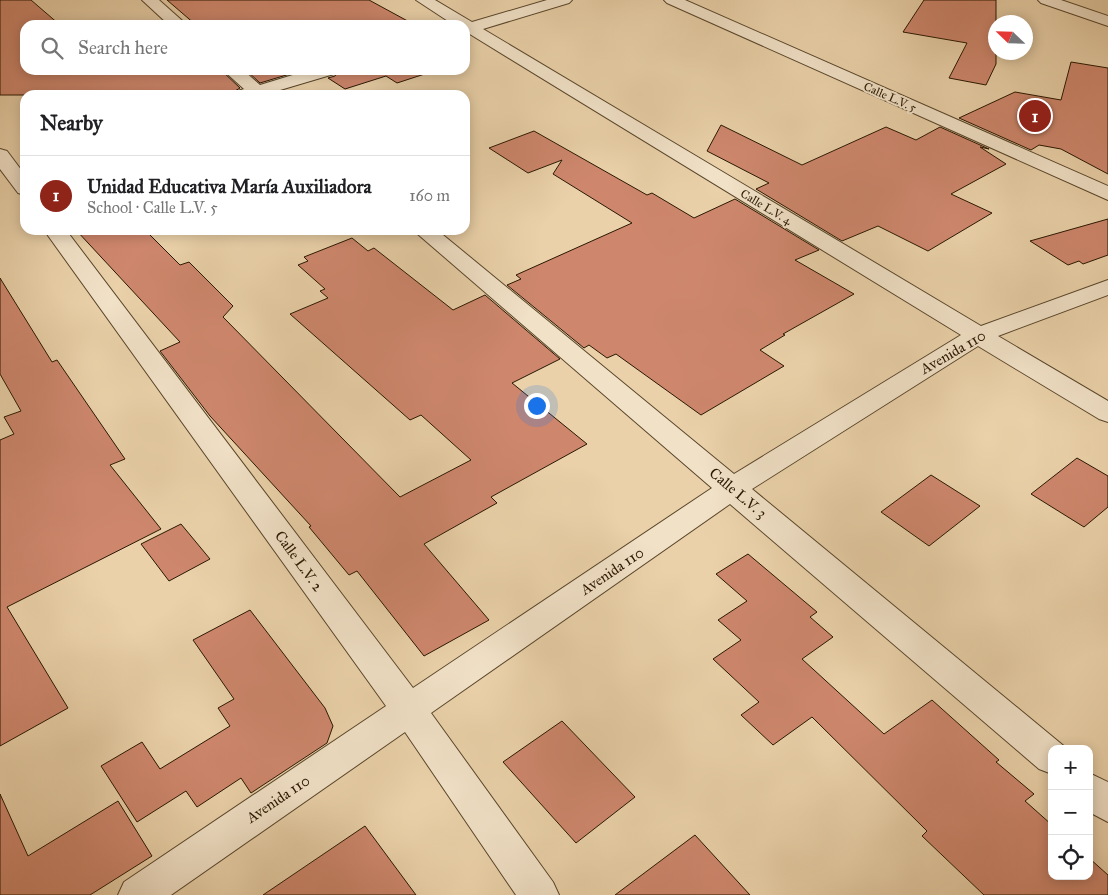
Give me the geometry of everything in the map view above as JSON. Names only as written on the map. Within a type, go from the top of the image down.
[{"type":"street","points":[[150,0],[173,20]]},
{"type":"street","name":"Calle L.V. 4","points":[[424,0],[455,20]]},
{"type":"street","points":[[470,27],[564,0]]},
{"type":"street","name":"Calle L.V. 5","points":[[672,0],[1108,194]]},
{"type":"street","points":[[1046,0],[1108,21]]},
{"type":"street","name":"Calle L.V. 4","points":[[470,30],[1108,413]]},
{"type":"street","points":[[237,75],[250,90]]},
{"type":"street","points":[[266,90],[313,75]]},
{"type":"street","points":[[8,160],[20,180]]},
{"type":"street","name":"Calle L.V. 2","points":[[59,235],[409,710],[539,895]]},
{"type":"street","name":"Calle L.V. 3","points":[[430,235],[1048,755]]},
{"type":"street","name":"Avenida 110","points":[[138,895],[733,488],[978,335],[1108,287]]},
{"type":"street","points":[[1090,790],[1108,805]]},
{"type":"building","points":[[0,0],[31,0],[54,20],[20,20],[20,75],[226,75],[240,88],[237,90],[20,90],[20,95],[0,95]]},
{"type":"building","points":[[167,0],[369,0],[406,20],[190,20]]},
{"type":"building","points":[[924,0],[996,0],[996,15],[988,15],[988,60],[996,60],[996,64],[986,85],[949,78],[967,43],[903,32]]},
{"type":"building","points":[[1071,62],[1108,68],[1108,174],[1061,149],[1039,145],[1031,150],[959,118],[1015,92],[1061,100]]},
{"type":"building","points":[[251,75],[286,75],[260,83]]},
{"type":"building","points":[[422,75],[397,83],[386,76],[345,89],[328,78],[335,76]]},
{"type":"building","points":[[721,125],[802,165],[886,127],[916,140],[940,127],[989,149],[980,147],[1006,164],[951,194],[992,213],[928,251],[878,226],[842,241],[756,189],[769,183],[707,151]]},
{"type":"building","points":[[534,131],[647,195],[652,193],[694,218],[735,199],[819,250],[795,260],[854,294],[783,334],[785,335],[760,350],[784,366],[701,415],[616,354],[607,358],[589,345],[584,348],[507,285],[521,279],[516,275],[632,223],[553,174],[562,160],[528,173],[489,148]]},
{"type":"building","points":[[1108,219],[1108,255],[1083,264],[1079,261],[1068,265],[1030,241]]},
{"type":"building","points":[[81,235],[150,235],[180,265],[189,262],[233,306],[223,317],[400,497],[471,460],[421,415],[410,420],[290,314],[328,298],[320,291],[325,289],[298,265],[308,261],[304,257],[352,238],[368,251],[374,248],[453,310],[485,295],[560,359],[512,383],[587,444],[491,497],[497,503],[424,544],[489,620],[424,656],[357,571],[349,575],[309,527],[311,526],[210,416],[160,351],[180,342]]},
{"type":"building","points":[[0,278],[52,362],[57,360],[125,459],[110,465],[161,529],[7,607],[68,708],[0,746],[0,440],[14,434],[4,417],[21,411],[0,374]]},
{"type":"building","points":[[1077,458],[1108,476],[1108,507],[1084,527],[1031,494]]},
{"type":"building","points":[[931,475],[980,506],[929,546],[881,512]]},
{"type":"building","points":[[181,524],[210,559],[169,581],[141,544]]},
{"type":"building","points":[[748,554],[817,612],[810,617],[833,637],[802,659],[884,734],[932,700],[999,760],[996,762],[1034,794],[1025,801],[1048,821],[1048,880],[1093,880],[1093,862],[1108,875],[1108,895],[984,895],[922,836],[927,831],[812,717],[773,745],[741,715],[759,702],[713,659],[741,640],[718,620],[747,601],[716,574]]},
{"type":"building","points":[[250,610],[325,708],[333,726],[327,743],[251,793],[241,778],[197,807],[186,791],[137,822],[101,766],[142,742],[160,769],[230,726],[218,708],[234,699],[193,640]]},
{"type":"building","points":[[562,721],[635,797],[576,843],[503,762]]},
{"type":"building","points":[[0,794],[28,856],[118,801],[152,856],[90,895],[0,895]]},
{"type":"building","points":[[365,826],[416,895],[263,895]]},
{"type":"building","points":[[695,835],[750,895],[615,895]]},
{"type":"place","name":"Unidad Educativa María Auxiliadora","points":[[1035,116]]}]
